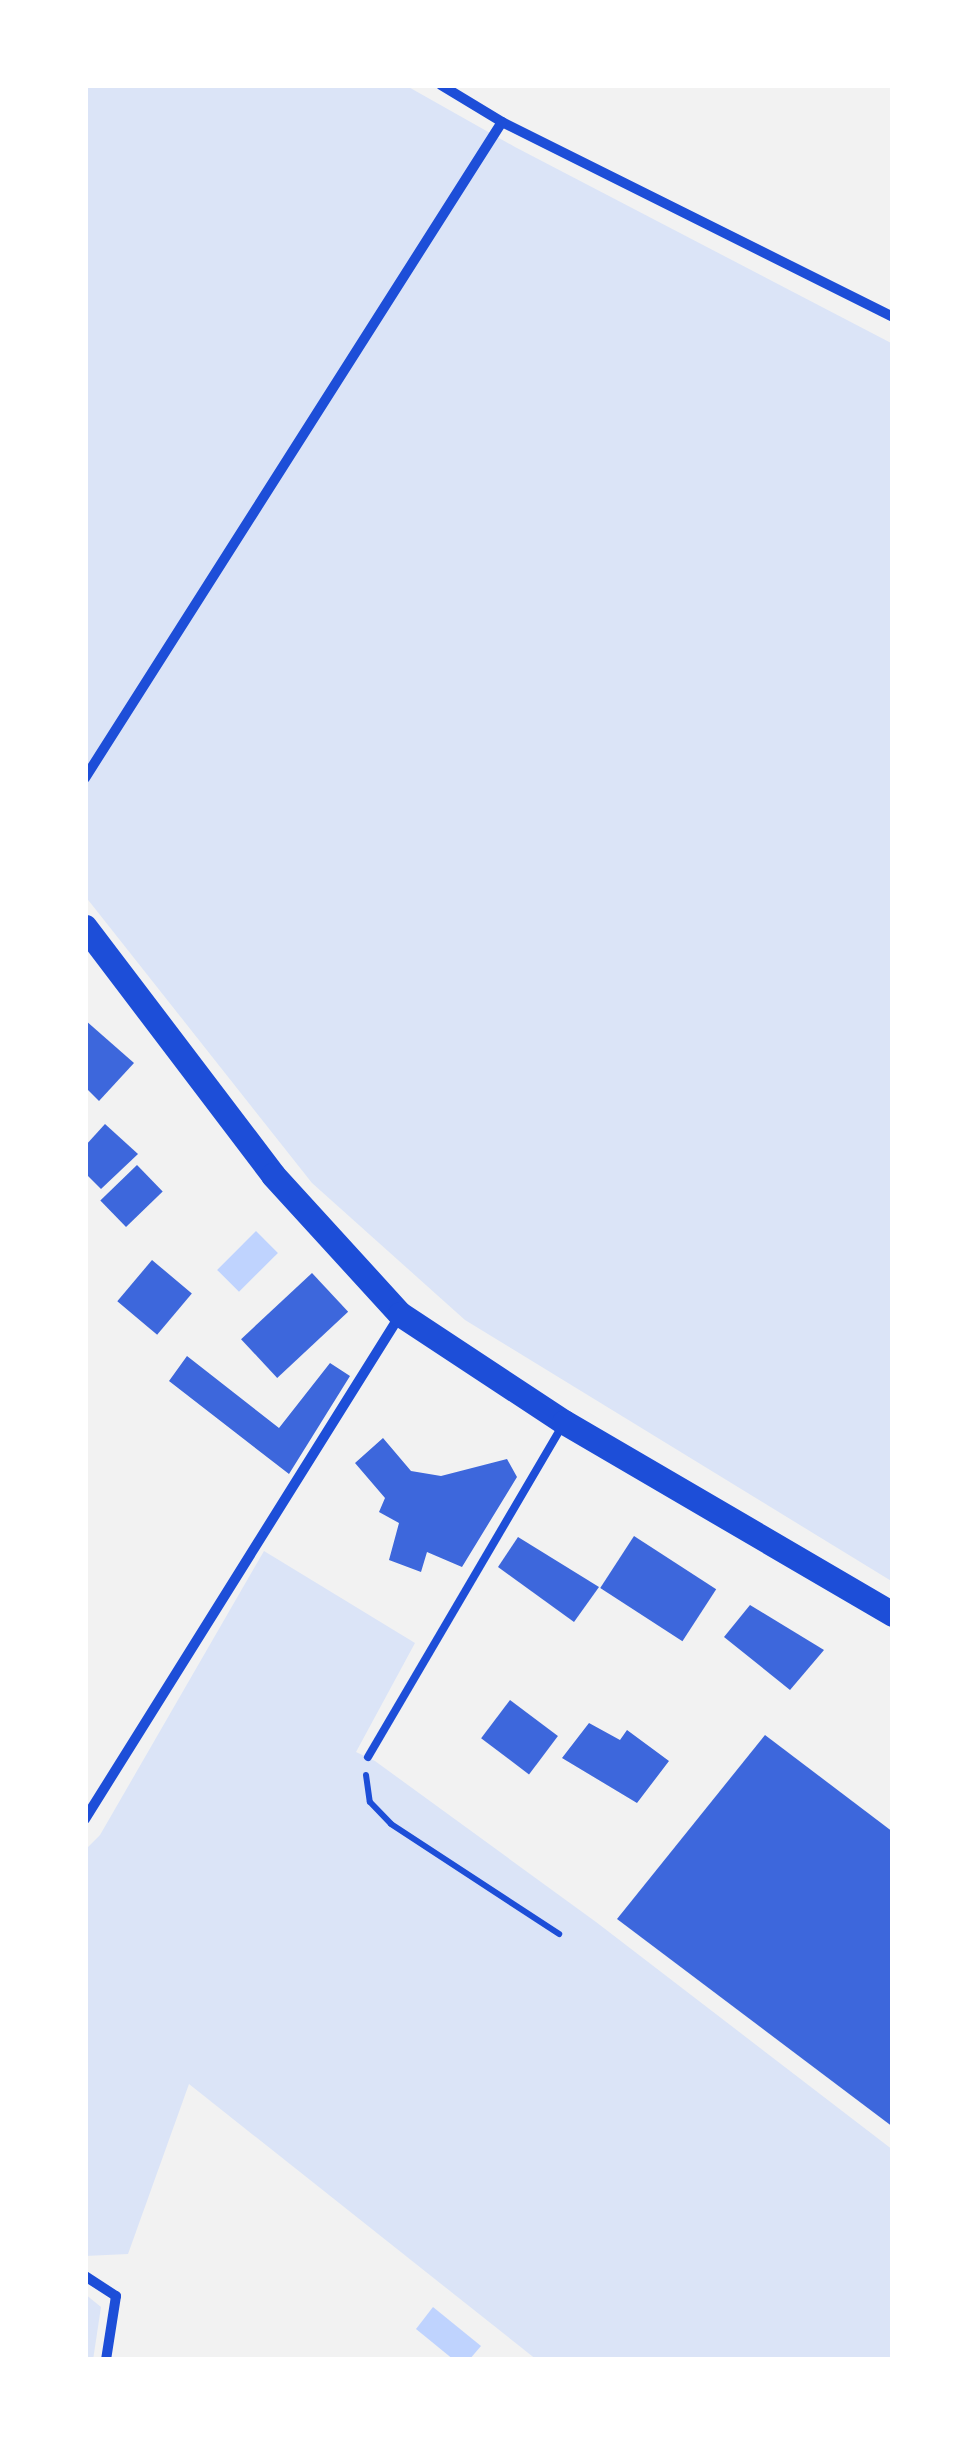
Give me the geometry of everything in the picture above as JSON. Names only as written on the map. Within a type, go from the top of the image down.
[{"type":"main road","points":[[85,927],[272,1175],[400,1314],[564,1422],[893,1614]]},
{"type":"street","points":[[441,85],[502,122],[893,317]]},
{"type":"street","points":[[85,778],[502,122]]},
{"type":"street","points":[[85,1819],[400,1314]]},
{"type":"street","points":[[85,2276],[116,2296],[106,2360]]},
{"type":"lane","points":[[368,1757],[564,1422]]},
{"type":"path","points":[[368,1757],[370,1802],[391,1824],[558,1934]]},
{"type":"shaded area","points":[[85,85],[405,85],[515,147],[893,344],[893,1582],[465,1320],[312,1183],[85,896]]},
{"type":"shaded area","points":[[264,1551],[415,1643],[356,1752],[375,1761],[596,1922],[893,2150],[893,2360],[537,2360],[189,2084],[128,2254],[85,2256],[85,1850],[100,1835]]},
{"type":"shaded area","points":[[85,2294],[101,2307],[93,2360],[85,2360]]},
{"type":"water","points":[[256,1231],[278,1253],[239,1292],[217,1270]]},
{"type":"water","points":[[433,2307],[481,2346],[469,2360],[454,2360],[416,2329]]},
{"type":"building","points":[[85,1020],[134,1063],[99,1101],[85,1087]]},
{"type":"building","points":[[105,1124],[138,1154],[101,1189],[85,1173],[85,1146]]},
{"type":"building","points":[[137,1165],[163,1192],[126,1227],[100,1200]]},
{"type":"building","points":[[152,1260],[192,1293],[157,1335],[117,1301]]},
{"type":"building","points":[[312,1273],[348,1312],[277,1378],[241,1339]]},
{"type":"building","points":[[187,1356],[279,1428],[330,1363],[350,1376],[289,1474],[169,1381]]},
{"type":"building","points":[[383,1438],[411,1471],[441,1476],[507,1459],[517,1477],[462,1567],[427,1552],[421,1572],[389,1560],[399,1523],[379,1512],[385,1498],[355,1463]]},
{"type":"building","points":[[634,1536],[716,1589],[682,1641],[600,1588]]},
{"type":"building","points":[[518,1537],[599,1587],[574,1622],[498,1567]]},
{"type":"building","points":[[750,1605],[824,1650],[790,1690],[724,1637]]},
{"type":"building","points":[[510,1700],[558,1736],[529,1774],[481,1738]]},
{"type":"building","points":[[589,1723],[620,1740],[627,1730],[669,1761],[637,1803],[562,1758]]},
{"type":"building","points":[[765,1735],[893,1832],[893,2127],[617,1919]]}]
